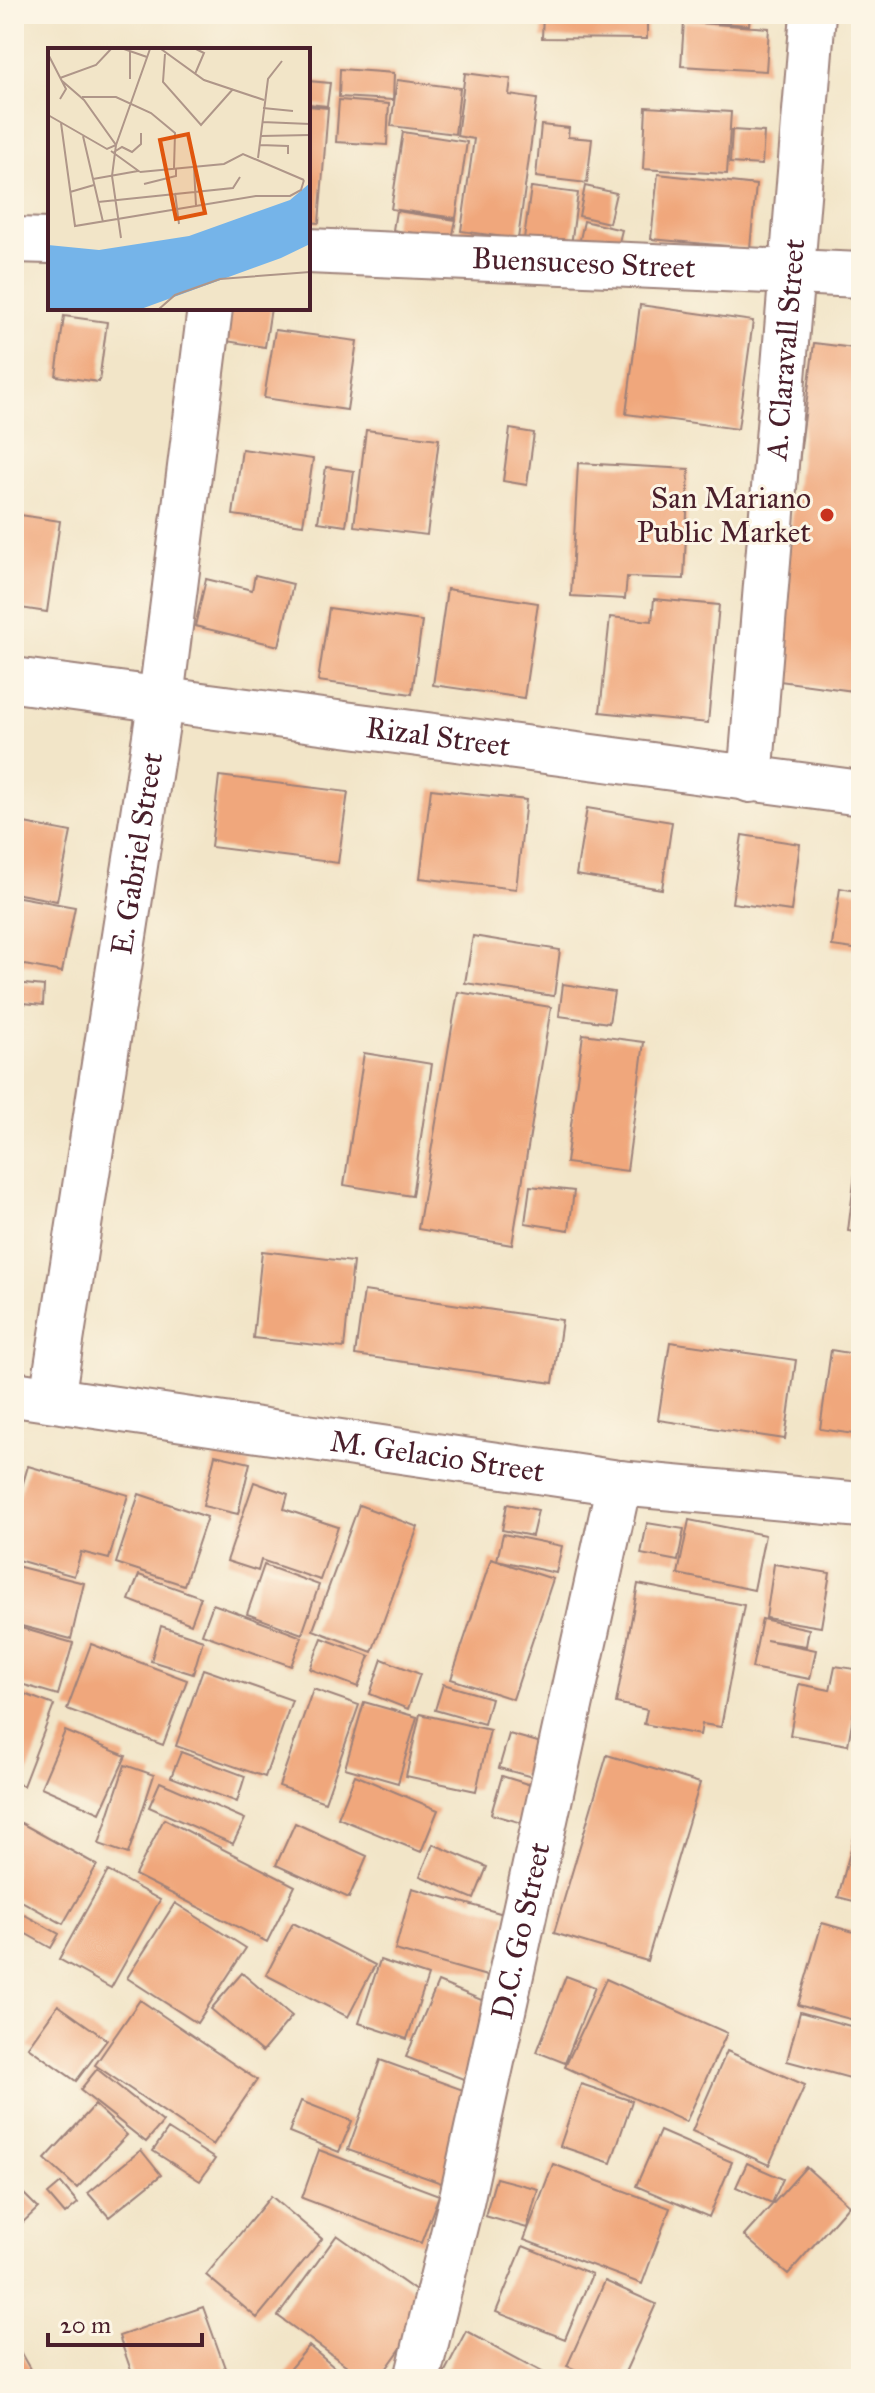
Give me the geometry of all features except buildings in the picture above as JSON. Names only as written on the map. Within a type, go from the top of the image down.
[{"type":"street","name":"A. Claravall Street","points":[[750,780],[813,14]]},
{"type":"street","points":[[14,240],[48,241]]},
{"type":"street","name":"Buensuceso Street","points":[[310,251],[861,275]]},
{"type":"street","name":"E. Gabriel Street","points":[[33,1397],[161,698],[210,310]]},
{"type":"street","name":"Rizal Street","points":[[14,680],[861,793]]},
{"type":"street","name":"M. Gelacio Street","points":[[33,1397],[619,1483],[861,1505]]},
{"type":"street","name":"D.C. Go Street","points":[[417,2379],[461,2202],[619,1483]]},
{"type":"place","name":"San Mariano Public Market","points":[[827,515]]}]
